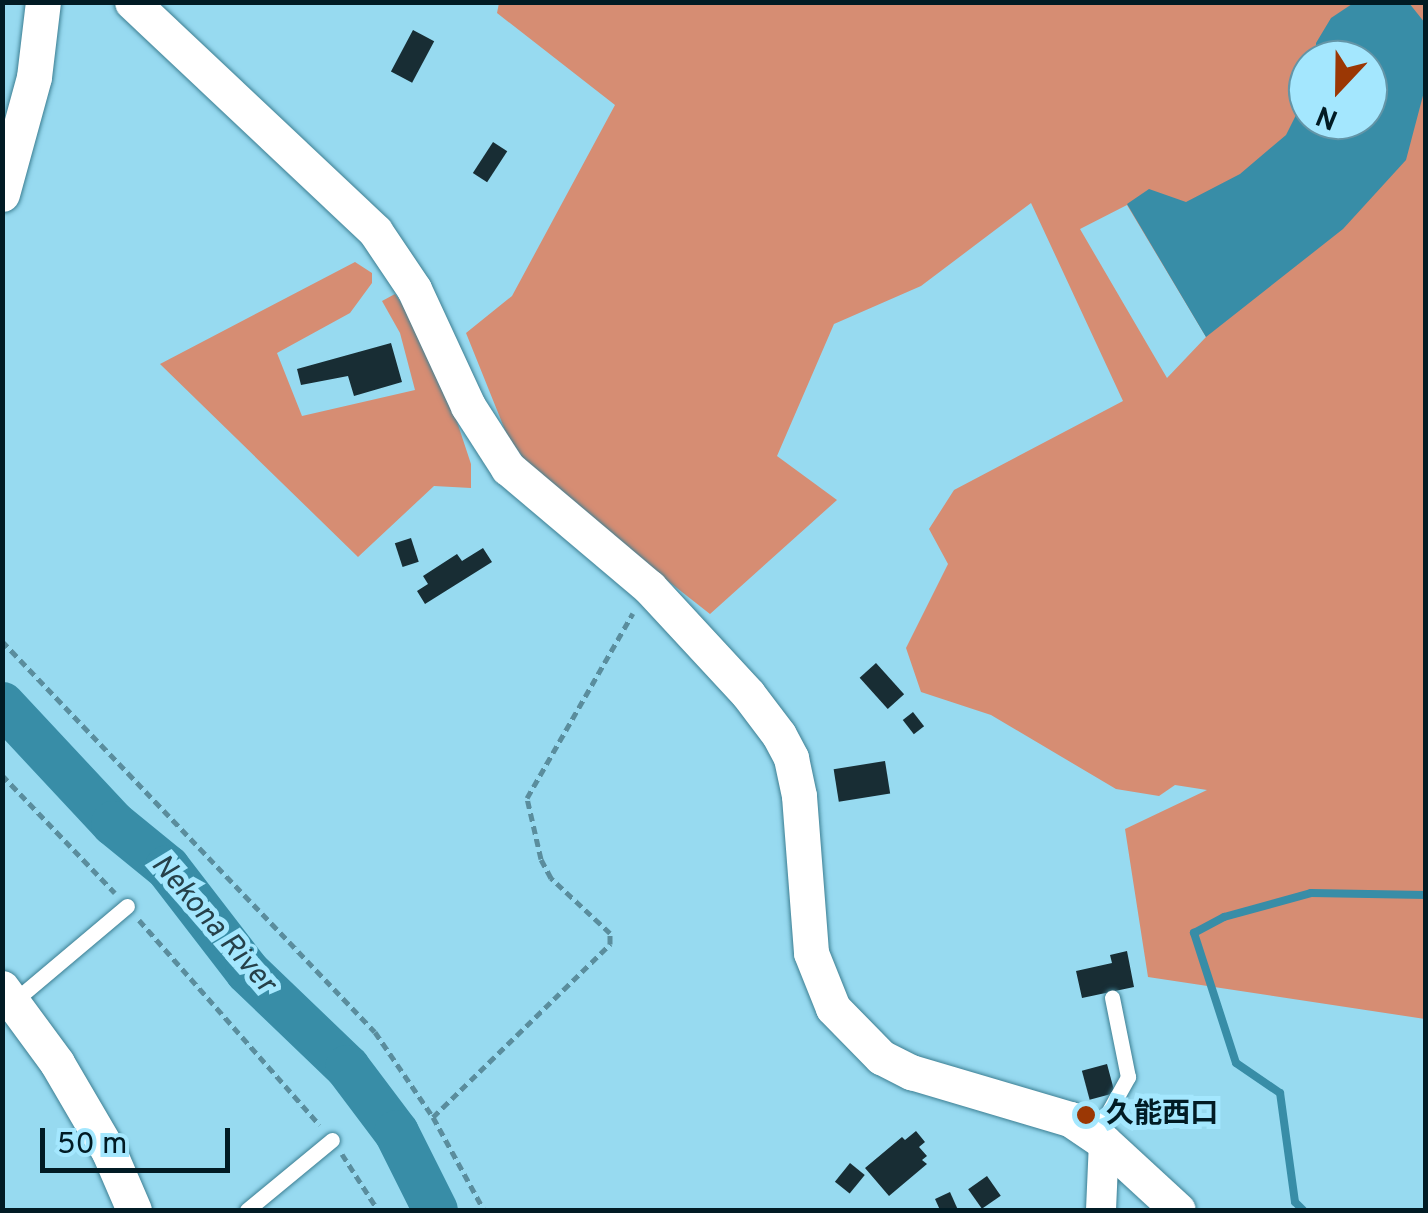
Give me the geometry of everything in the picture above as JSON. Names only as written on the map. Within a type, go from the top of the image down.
[{"type":"street","points":[[2,194],[34,77],[43,2]]},
{"type":"street","points":[[132,2],[375,231],[414,289],[468,406],[508,468],[649,587],[748,694],[791,758],[799,796],[811,954],[833,1008],[881,1056],[911,1072],[1052,1112],[1100,1139],[1178,1210]]},
{"type":"street","points":[[8,995],[57,1063],[110,1152],[134,1210]]},
{"type":"street","points":[[1100,1139],[1101,1210]]},
{"type":"lane","points":[[8,995],[127,906]]},
{"type":"lane","points":[[1100,1139],[1128,1076],[1112,998]]},
{"type":"lane","points":[[247,1210],[332,1140]]},
{"type":"path","points":[[433,1117],[610,944],[610,933],[551,878],[541,859],[527,798],[649,587]]},
{"type":"path","points":[[2,641],[376,1032],[433,1117],[484,1210]]},
{"type":"path","points":[[2,775],[281,1075],[332,1140],[378,1210]]},
{"type":"shaded area","points":[[499,3],[1425,3],[1425,1019],[1148,977],[1125,829],[1207,790],[1175,785],[1159,796],[1116,789],[991,715],[921,692],[906,648],[948,564],[929,529],[954,490],[1123,401],[1031,203],[921,286],[834,324],[777,456],[837,500],[710,614],[538,479],[507,435],[466,333],[512,296],[615,105],[497,13]],"holes":[[[1127,205],[1206,337],[1167,378],[1080,229]]]},
{"type":"shaded area","points":[[355,262],[372,273],[372,283],[350,313],[277,353],[302,416],[415,390],[400,333],[382,301],[395,294],[433,349],[471,464],[471,488],[434,486],[358,557],[160,364]]},
{"type":"water","points":[[1355,2],[1409,3],[1425,23],[1425,88],[1406,160],[1343,229],[1206,337],[1127,204],[1149,189],[1186,202],[1240,174],[1288,131],[1288,140],[1388,140],[1388,40],[1318,40],[1331,18]]},
{"type":"building","points":[[413,30],[434,41],[412,83],[391,71]]},
{"type":"building","points":[[493,142],[507,151],[487,182],[473,173]]},
{"type":"building","points":[[391,343],[402,382],[354,396],[348,376],[301,385],[297,369]]},
{"type":"building","points":[[411,538],[419,562],[403,567],[395,543]]},
{"type":"building","points":[[483,548],[492,562],[425,604],[417,591],[428,584],[423,576],[457,554],[462,561]]},
{"type":"building","points":[[876,663],[904,694],[888,709],[860,678]]},
{"type":"building","points":[[913,712],[924,726],[914,734],[903,720]]},
{"type":"building","points":[[885,761],[890,794],[839,802],[834,769]]},
{"type":"building","points":[[1127,951],[1134,987],[1082,998],[1076,971],[1112,963],[1110,955]]},
{"type":"building","points":[[1107,1064],[1115,1093],[1090,1100],[1082,1071]]},
{"type":"building","points":[[916,1131],[925,1142],[919,1147],[927,1156],[922,1160],[927,1164],[889,1196],[865,1168],[902,1137],[905,1140]]},
{"type":"building","points":[[850,1163],[865,1175],[850,1194],[835,1182]]},
{"type":"building","points":[[987,1176],[1001,1196],[982,1209],[968,1189]]},
{"type":"building","points":[[950,1192],[958,1210],[940,1210],[935,1199]]},
{"type":"waterway","name":"Nekona River","points":[[2,704],[113,823],[167,867],[247,971],[347,1067],[396,1132],[435,1210]]},
{"type":"waterway","points":[[1303,1210],[1295,1202],[1280,1093],[1236,1063],[1194,933],[1224,917],[1311,893],[1426,895]]},
{"type":"place","name":"久能西口","points":[[1086,1115]]}]
